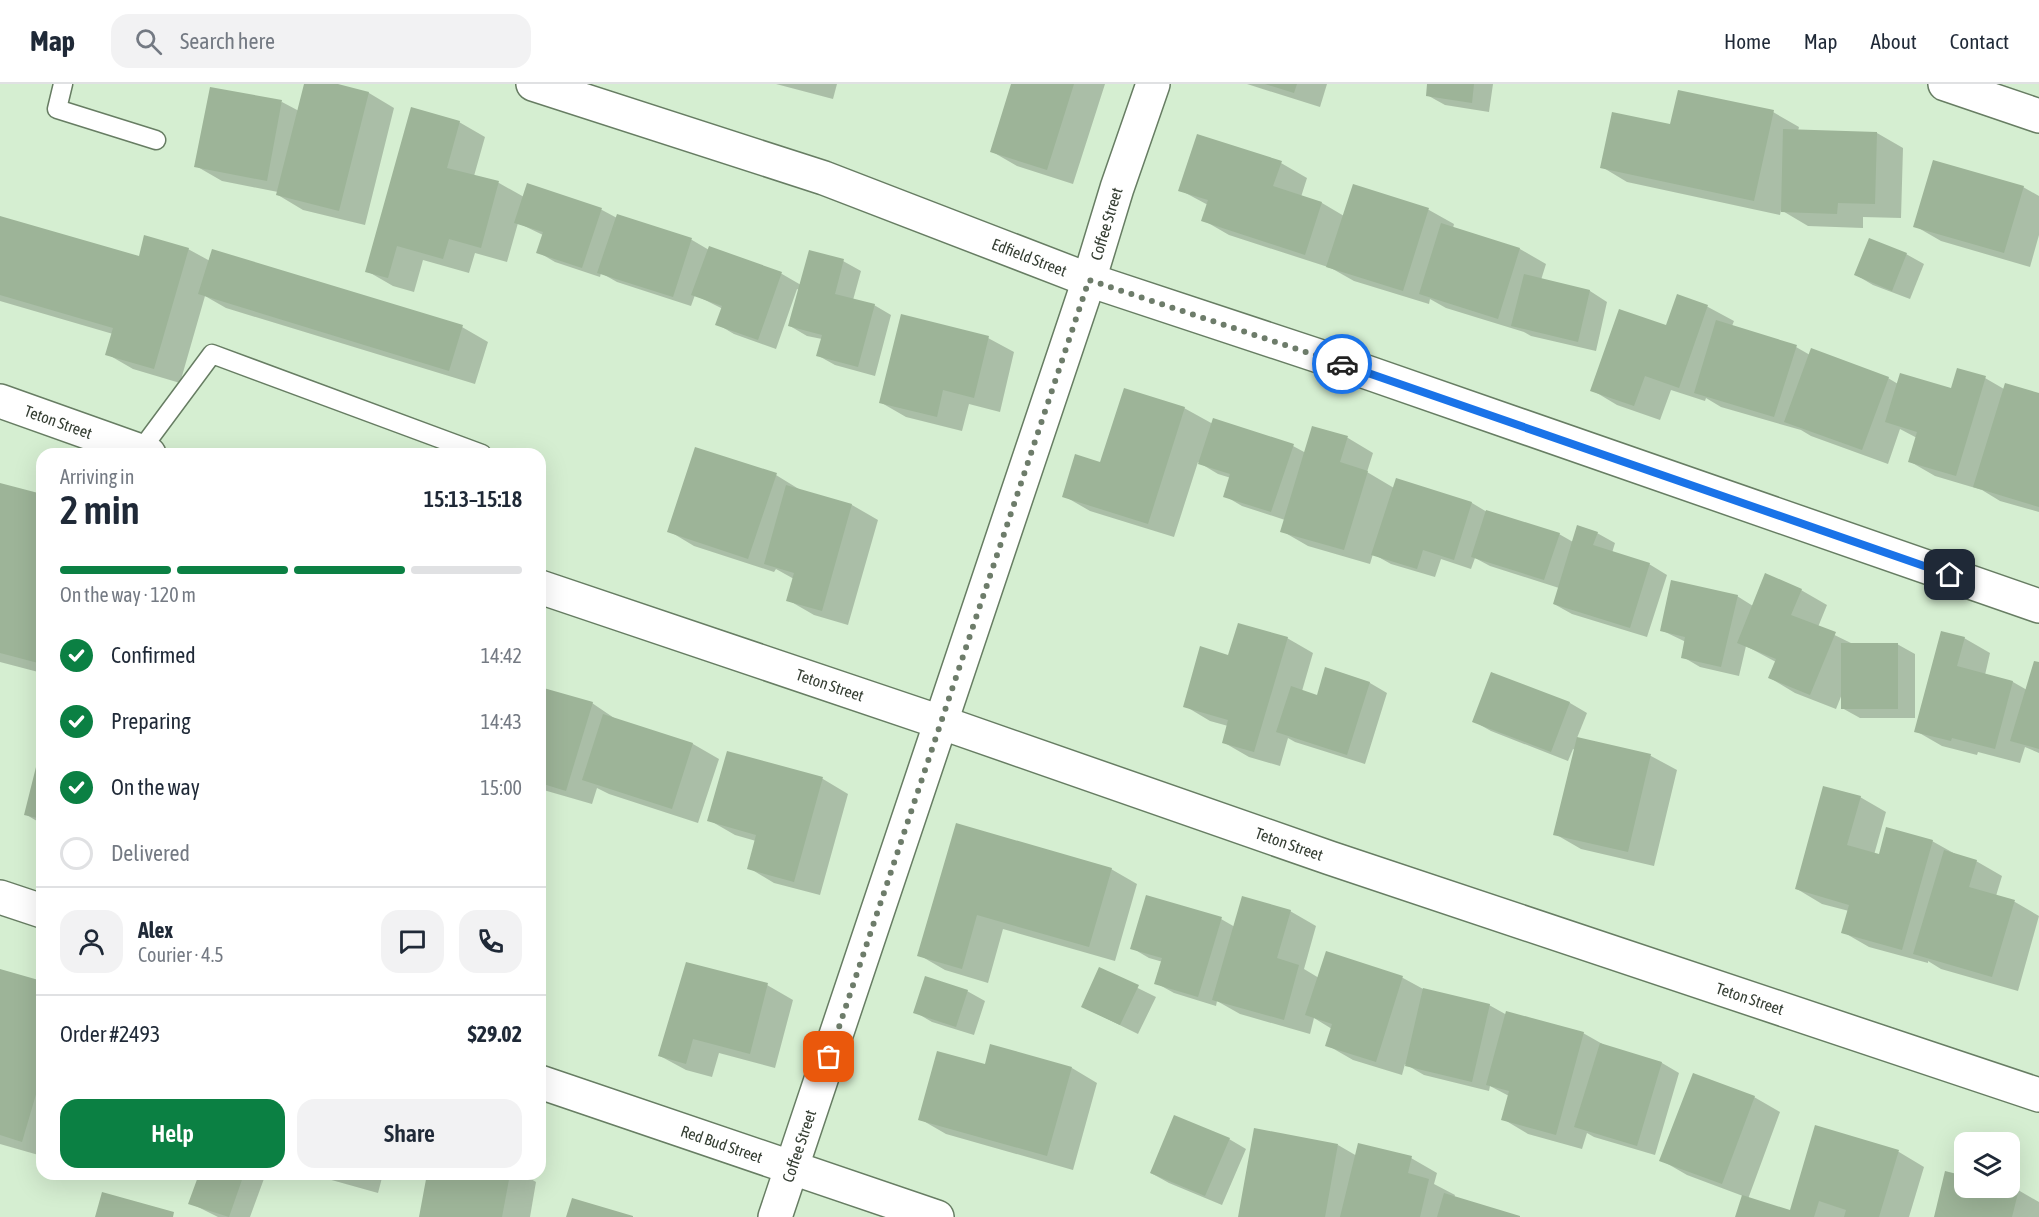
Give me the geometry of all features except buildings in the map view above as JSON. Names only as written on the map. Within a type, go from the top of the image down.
[{"type":"street","name":"Edfield Street","points":[[533,84],[824,178],[1089,280],[1346,365],[2039,606]]},
{"type":"street","name":"Coffee Street","points":[[775,1217],[1153,84]]},
{"type":"street","points":[[1945,84],[2039,116]]},
{"type":"street","name":"Teton Street","points":[[0,401],[130,448]]},
{"type":"street","name":"Teton Street","points":[[546,589],[940,722],[1341,862],[2039,1095]]},
{"type":"street","points":[[0,897],[36,909]]},
{"type":"street","name":"Red Bud Street","points":[[546,1084],[937,1217]]},
{"type":"lane","points":[[63,84],[57,109],[156,140]]},
{"type":"lane","points":[[147,448],[212,354],[466,448]]},
{"type":"way so far","points":[[829,1057],[1089,280],[1342,364]]},
{"type":"route","points":[[1342,364],[1950,575]]}]
